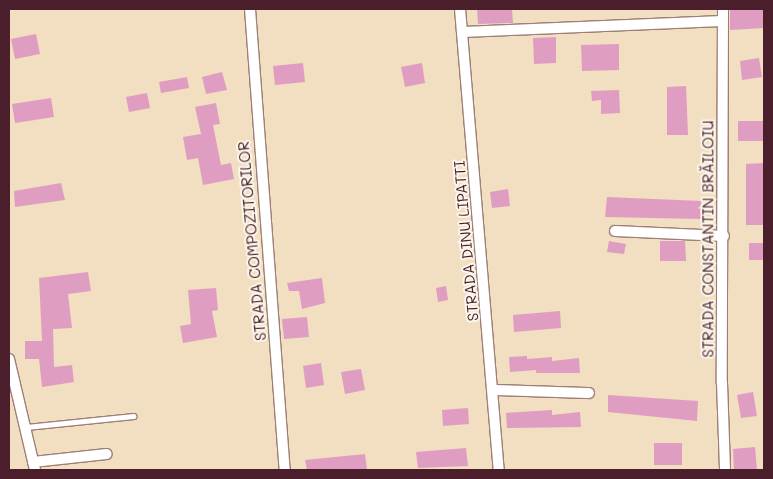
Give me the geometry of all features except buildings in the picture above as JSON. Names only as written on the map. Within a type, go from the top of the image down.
[{"type":"street","name":"STRADA COMPOZITORILOR","points":[[250,9],[285,470]]},
{"type":"street","name":"STRADA DINU LIPATTI","points":[[460,9],[494,390],[499,470]]},
{"type":"street","name":"STRADA CONSTANTIN BRĂILOIU","points":[[723,9],[724,236],[722,383],[725,470]]},
{"type":"street","points":[[462,32],[723,21]]},
{"type":"street","points":[[615,231],[724,236]]},
{"type":"street","points":[[9,359],[34,466],[107,454]]},
{"type":"street","points":[[494,390],[589,393]]},
{"type":"lane","points":[[26,427],[133,416]]}]
